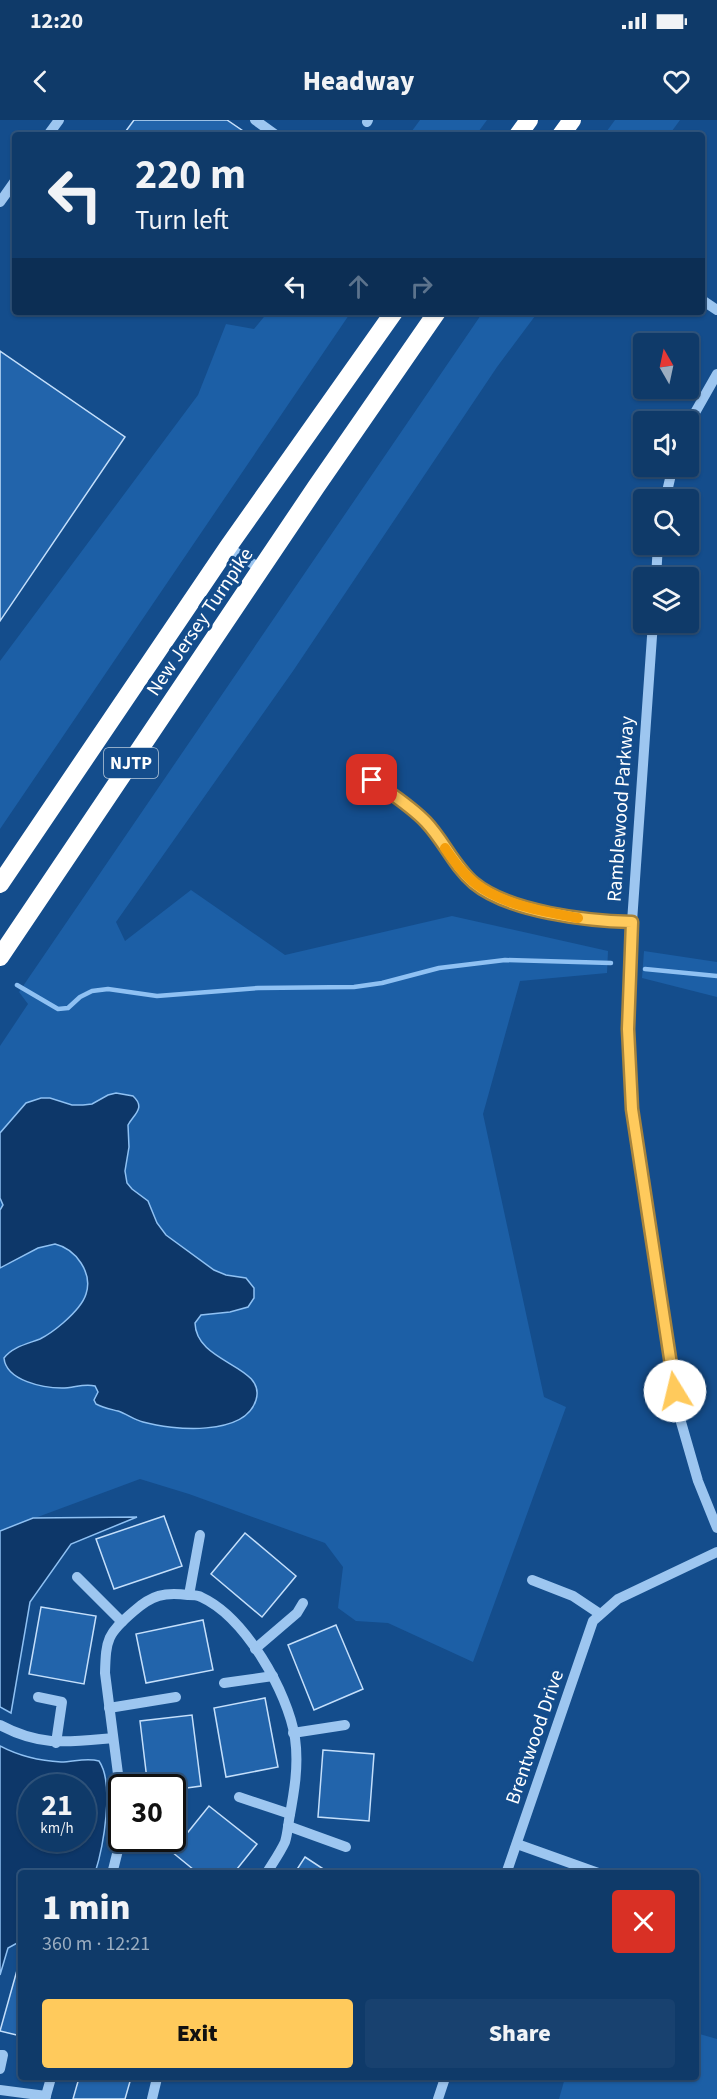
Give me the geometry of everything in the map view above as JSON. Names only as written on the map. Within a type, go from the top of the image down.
[{"type":"highway","name":"New Jersey Turnpike","points":[[0,884],[228,547],[392,315]]},
{"type":"highway","name":"New Jersey Turnpike","points":[[0,957],[316,487],[435,315]]},
{"type":"street","points":[[255,120],[272,132]]},
{"type":"street","points":[[0,202],[12,185]]},
{"type":"street","points":[[696,411],[717,374]]},
{"type":"street","points":[[228,547],[262,570]]},
{"type":"street","name":"Ramblewood Parkway","points":[[652,633],[632,922],[628,1045],[632,1109],[681,1422],[698,1481],[717,1528]]},
{"type":"street","points":[[372,780],[428,823],[460,869],[489,893],[549,912],[604,922],[632,922]]},
{"type":"street","points":[[189,1595],[200,1535]]},
{"type":"street","points":[[532,1580],[573,1596],[600,1614],[618,1599],[717,1552]]},
{"type":"street","points":[[77,1577],[122,1622]]},
{"type":"street","points":[[118,1774],[105,1674],[106,1652],[111,1632],[154,1596],[171,1593],[200,1596],[229,1616],[255,1649],[273,1676],[285,1700],[293,1733],[296,1780],[285,1841],[268,1870]]},
{"type":"street","points":[[255,1649],[297,1613],[303,1603]]},
{"type":"street","name":"Brentwood Drive","points":[[507,1870],[589,1632],[593,1622],[600,1614]]},
{"type":"street","points":[[224,1683],[273,1676]]},
{"type":"street","points":[[38,1696],[62,1702],[56,1743]]},
{"type":"street","points":[[109,1708],[176,1697]]},
{"type":"street","points":[[0,1725],[16,1734],[56,1743],[113,1738]]},
{"type":"street","points":[[293,1733],[345,1725]]},
{"type":"street","points":[[239,1797],[290,1814]]},
{"type":"street","points":[[288,1826],[346,1846]]},
{"type":"street","points":[[517,1844],[590,1870]]},
{"type":"street","points":[[113,1870],[118,1852]]},
{"type":"street","points":[[0,2055],[3,2055],[0,2069]]},
{"type":"street","points":[[0,2090],[45,2098],[50,2080]]},
{"type":"street","points":[[152,2099],[156,2080]]},
{"type":"street","points":[[438,2099],[444,2080]]},
{"type":"shaded area","points":[[420,120],[487,120],[478,132],[411,132]]},
{"type":"shaded area","points":[[615,120],[680,120],[671,132],[606,132]]},
{"type":"shaded area","points":[[266,315],[349,315],[0,829],[0,661],[198,395],[226,324],[254,329]]},
{"type":"shaded area","points":[[481,315],[536,315],[497,367],[293,671],[116,922],[125,941],[191,890],[285,955],[452,916],[608,951],[607,973],[520,981],[483,1114],[544,1397],[566,1407],[473,1662],[388,1623],[356,1621],[338,1608],[343,1567],[325,1543],[189,1494],[140,1479],[0,1531],[0,1046],[28,1004],[19,992]]},
{"type":"shaded area","points":[[644,951],[717,962],[717,997],[642,978]]},
{"type":"shaded area","points":[[116,1093],[133,1096],[139,1104],[138,1111],[128,1125],[129,1147],[125,1171],[127,1183],[148,1201],[157,1223],[166,1235],[214,1270],[226,1275],[246,1278],[254,1288],[254,1298],[248,1307],[230,1312],[201,1315],[195,1323],[198,1337],[206,1347],[242,1371],[257,1388],[256,1400],[249,1412],[238,1420],[206,1428],[171,1427],[143,1422],[96,1404],[94,1400],[98,1392],[95,1386],[62,1388],[36,1385],[18,1378],[6,1366],[4,1358],[11,1351],[43,1337],[70,1317],[82,1302],[88,1286],[85,1270],[76,1256],[55,1244],[38,1248],[0,1268],[0,1210],[3,1205],[0,1198],[0,1133],[26,1103],[41,1098],[50,1098],[72,1105],[92,1104]]},
{"type":"shaded area","points":[[137,1517],[71,1544],[30,1602],[11,1713],[0,1707],[0,1531],[33,1518]]},
{"type":"shaded area","points":[[0,1746],[22,1755],[45,1760],[61,1762],[89,1759],[99,1761],[104,1771],[107,1800],[104,1833],[96,1870],[18,1870],[18,1943],[8,1948],[0,1975]]},
{"type":"shaded area","points":[[699,2034],[717,2039],[717,2099],[559,2099],[564,2080],[699,2080]]},
{"type":"building","points":[[134,120],[227,120],[245,132],[125,132]]},
{"type":"building","points":[[0,351],[125,437],[0,621]]},
{"type":"building","points":[[164,1516],[182,1566],[114,1589],[96,1539]]},
{"type":"building","points":[[245,1533],[296,1576],[262,1617],[211,1574]]},
{"type":"building","points":[[41,1607],[96,1616],[84,1684],[29,1674]]},
{"type":"building","points":[[203,1620],[213,1670],[146,1683],[136,1634]]},
{"type":"building","points":[[336,1625],[363,1689],[314,1710],[288,1645]]},
{"type":"building","points":[[265,1698],[278,1767],[226,1777],[214,1708]]},
{"type":"building","points":[[192,1715],[201,1786],[186,1788],[186,1774],[146,1774],[140,1721]]},
{"type":"building","points":[[323,1750],[374,1754],[369,1821],[318,1817]]},
{"type":"building","points":[[209,1806],[257,1844],[236,1870],[194,1870],[172,1852],[186,1852],[186,1835]]},
{"type":"building","points":[[305,1857],[325,1870],[297,1870]]},
{"type":"building","points":[[18,1967],[18,2035],[0,2031]]},
{"type":"building","points":[[78,2080],[130,2080],[125,2099],[73,2099]]},
{"type":"waterway","points":[[17,985],[58,1009],[68,1008],[80,997],[92,991],[108,989],[157,996],[258,988],[354,987],[382,983],[439,968],[505,960],[611,963]]},
{"type":"waterway","points":[[645,969],[717,976]]},
{"type":"slow traffic","points":[[445,848],[460,869],[474,883],[489,893],[508,901],[578,918]]},
{"type":"route","points":[[372,780],[428,823],[460,869],[474,883],[489,893],[508,901],[577,918],[604,922],[632,922],[628,1013],[629,1077],[640,1172],[675,1391]]}]
